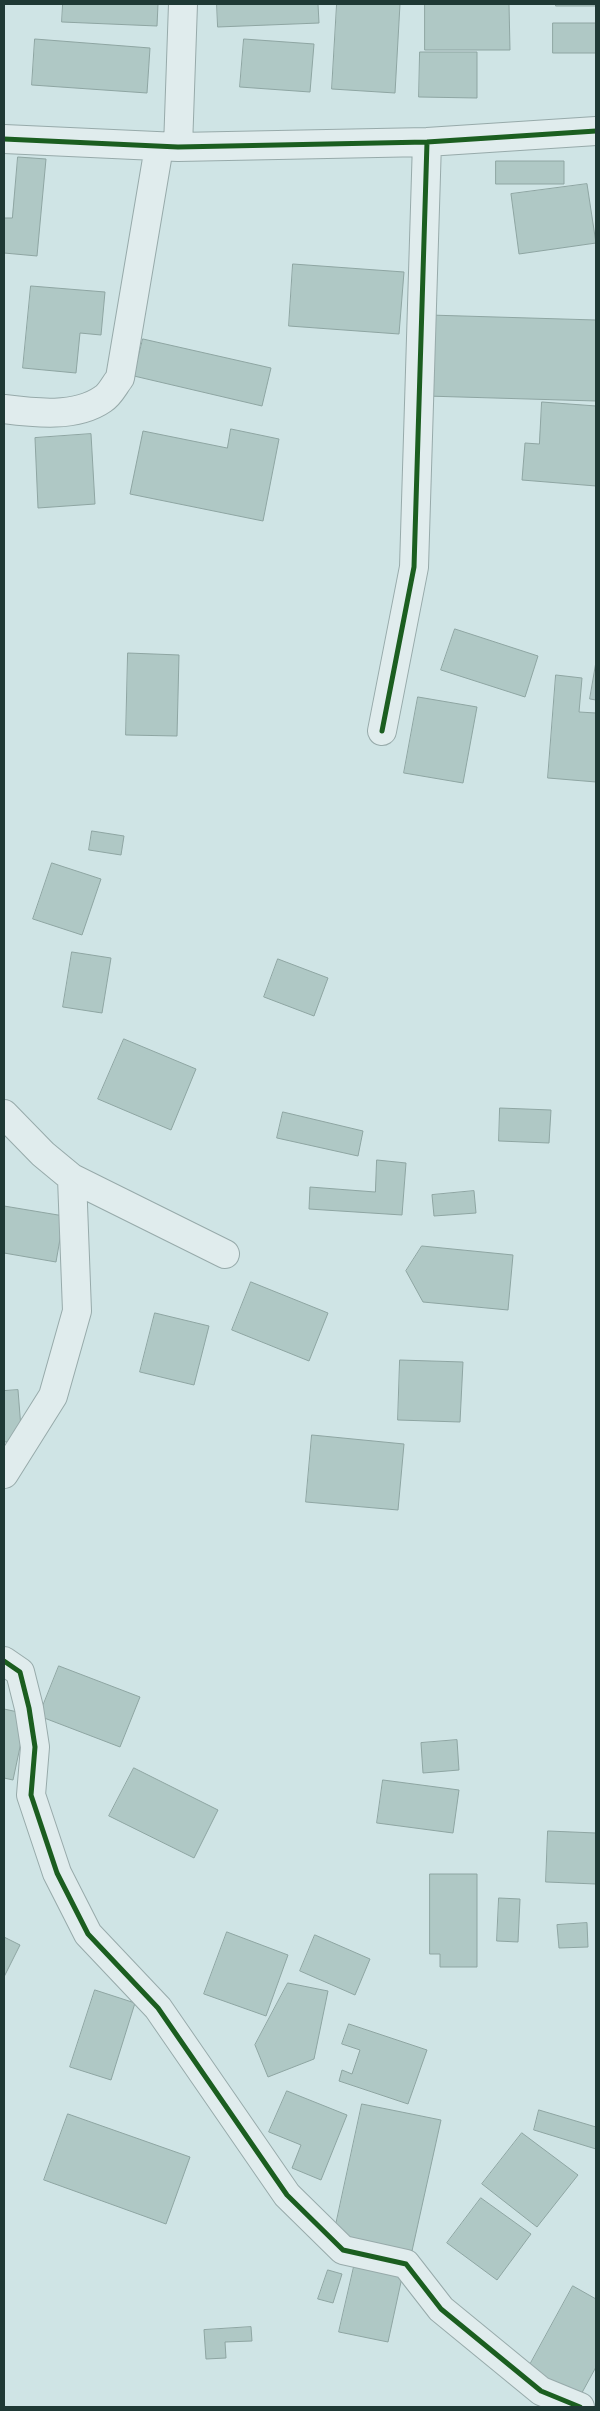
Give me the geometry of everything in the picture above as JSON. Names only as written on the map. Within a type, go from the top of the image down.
[{"type":"street","points":[[4,409],[36,414],[82,409],[105,399],[120,378],[169,147],[184,4]]},
{"type":"street","points":[[4,139],[169,147],[427,142],[596,131]]},
{"type":"street","points":[[382,731],[414,567],[427,142]]},
{"type":"street","points":[[4,1114],[43,1154],[72,1178],[224,1254]]},
{"type":"street","points":[[4,1474],[53,1396],[76,1311],[72,1178]]},
{"type":"street","points":[[4,1661],[20,1672],[30,1708],[35,1748],[31,1794],[57,1873],[88,1934],[158,2008],[287,2195],[343,2250],[406,2264],[441,2309],[541,2391],[580,2407]]},
{"type":"building","points":[[63,4],[158,4],[157,26],[62,22]]},
{"type":"building","points":[[217,4],[318,4],[319,23],[218,27]]},
{"type":"building","points":[[337,4],[400,4],[395,93],[332,89]]},
{"type":"building","points":[[425,4],[509,4],[510,50],[425,50]]},
{"type":"building","points":[[556,4],[596,4],[596,6],[556,6]]},
{"type":"building","points":[[553,23],[596,23],[596,53],[553,53]]},
{"type":"building","points":[[35,39],[150,48],[147,93],[32,85]]},
{"type":"building","points":[[244,39],[314,44],[310,92],[240,87]]},
{"type":"building","points":[[420,52],[477,52],[477,98],[419,97]]},
{"type":"building","points":[[18,157],[46,159],[37,256],[4,253],[4,218],[12,218]]},
{"type":"building","points":[[496,161],[564,161],[564,184],[496,184]]},
{"type":"building","points":[[587,184],[596,243],[519,254],[511,194]]},
{"type":"building","points":[[293,264],[404,272],[399,334],[289,326]]},
{"type":"building","points":[[31,286],[105,292],[101,335],[80,333],[76,373],[23,368]]},
{"type":"building","points":[[429,315],[596,320],[596,401],[426,396]]},
{"type":"building","points":[[143,339],[271,368],[262,406],[134,376]]},
{"type":"building","points":[[542,402],[596,406],[596,486],[522,480],[525,443],[539,444]]},
{"type":"building","points":[[231,429],[279,439],[263,521],[130,494],[143,431],[227,448]]},
{"type":"building","points":[[91,434],[95,504],[38,508],[35,438]]},
{"type":"building","points":[[455,629],[538,656],[525,697],[441,670]]},
{"type":"building","points":[[128,653],[179,655],[177,736],[126,735]]},
{"type":"building","points":[[596,662],[596,700],[590,699]]},
{"type":"building","points":[[556,675],[582,678],[579,712],[596,713],[596,782],[548,778]]},
{"type":"building","points":[[418,697],[477,707],[463,783],[404,773]]},
{"type":"building","points":[[92,831],[124,836],[121,855],[89,850]]},
{"type":"building","points":[[52,863],[101,879],[82,935],[33,919]]},
{"type":"building","points":[[72,952],[111,958],[102,1013],[63,1007]]},
{"type":"building","points":[[278,959],[328,978],[314,1016],[264,997]]},
{"type":"building","points":[[124,1039],[196,1069],[171,1130],[98,1099]]},
{"type":"building","points":[[500,1108],[551,1110],[549,1143],[499,1141]]},
{"type":"building","points":[[283,1112],[363,1131],[358,1156],[277,1138]]},
{"type":"building","points":[[377,1160],[406,1163],[402,1215],[309,1209],[310,1187],[375,1192]]},
{"type":"building","points":[[474,1191],[476,1213],[434,1216],[432,1195]]},
{"type":"building","points":[[4,1206],[64,1216],[56,1262],[4,1253]]},
{"type":"building","points":[[422,1246],[513,1255],[508,1310],[423,1302],[406,1271]]},
{"type":"building","points":[[251,1282],[328,1313],[309,1361],[232,1330]]},
{"type":"building","points":[[155,1313],[209,1326],[194,1385],[140,1372]]},
{"type":"building","points":[[400,1360],[463,1362],[460,1422],[398,1420]]},
{"type":"building","points":[[18,1390],[22,1441],[4,1442],[4,1391]]},
{"type":"building","points":[[312,1435],[404,1444],[398,1510],[306,1502]]},
{"type":"building","points":[[59,1666],[140,1697],[120,1747],[39,1716]]},
{"type":"building","points":[[4,1709],[27,1714],[13,1780],[4,1778]]},
{"type":"building","points":[[457,1740],[459,1770],[423,1773],[421,1743]]},
{"type":"building","points":[[134,1768],[218,1810],[194,1858],[109,1816]]},
{"type":"building","points":[[383,1780],[459,1790],[453,1833],[377,1823]]},
{"type":"building","points":[[548,1831],[596,1833],[596,1884],[546,1882]]},
{"type":"building","points":[[430,1874],[477,1874],[477,1967],[440,1967],[440,1954],[430,1954]]},
{"type":"building","points":[[499,1898],[520,1899],[518,1942],[497,1941]]},
{"type":"building","points":[[587,1923],[588,1947],[559,1948],[557,1925]]},
{"type":"building","points":[[227,1932],[288,1955],[266,2016],[204,1994]]},
{"type":"building","points":[[315,1935],[370,1959],[355,1995],[300,1971]]},
{"type":"building","points":[[4,1937],[20,1945],[4,1977]]},
{"type":"building","points":[[288,1983],[328,1991],[314,2059],[268,2077],[255,2045]]},
{"type":"building","points":[[95,1990],[135,2003],[111,2080],[70,2067]]},
{"type":"building","points":[[349,2024],[427,2050],[408,2104],[339,2081],[342,2070],[352,2074],[360,2050],[342,2044]]},
{"type":"building","points":[[287,2091],[347,2115],[321,2180],[292,2168],[301,2145],[269,2132]]},
{"type":"building","points":[[362,2104],[441,2120],[412,2251],[334,2234]]},
{"type":"building","points":[[539,2110],[596,2127],[596,2149],[534,2130]]},
{"type":"building","points":[[68,2114],[190,2157],[166,2224],[44,2180]]},
{"type":"building","points":[[522,2133],[578,2175],[537,2227],[482,2184]]},
{"type":"building","points":[[481,2198],[531,2234],[497,2280],[447,2243]]},
{"type":"building","points":[[356,2258],[404,2268],[388,2342],[339,2332]]},
{"type":"building","points":[[328,2270],[342,2274],[333,2303],[318,2299]]},
{"type":"building","points":[[573,2286],[596,2299],[596,2367],[578,2400],[526,2372]]},
{"type":"building","points":[[251,2327],[252,2341],[225,2342],[226,2358],[206,2359],[204,2330]]},
{"type":"cycle path","points":[[4,139],[178,147],[427,142],[596,131]]},
{"type":"cycle path","points":[[382,731],[414,567],[427,142]]},
{"type":"cycle path","points":[[4,1661],[20,1672],[29,1708],[35,1747],[31,1795],[57,1873],[88,1934],[158,2008],[287,2195],[343,2250],[406,2264],[441,2309],[541,2391],[580,2407]]}]
